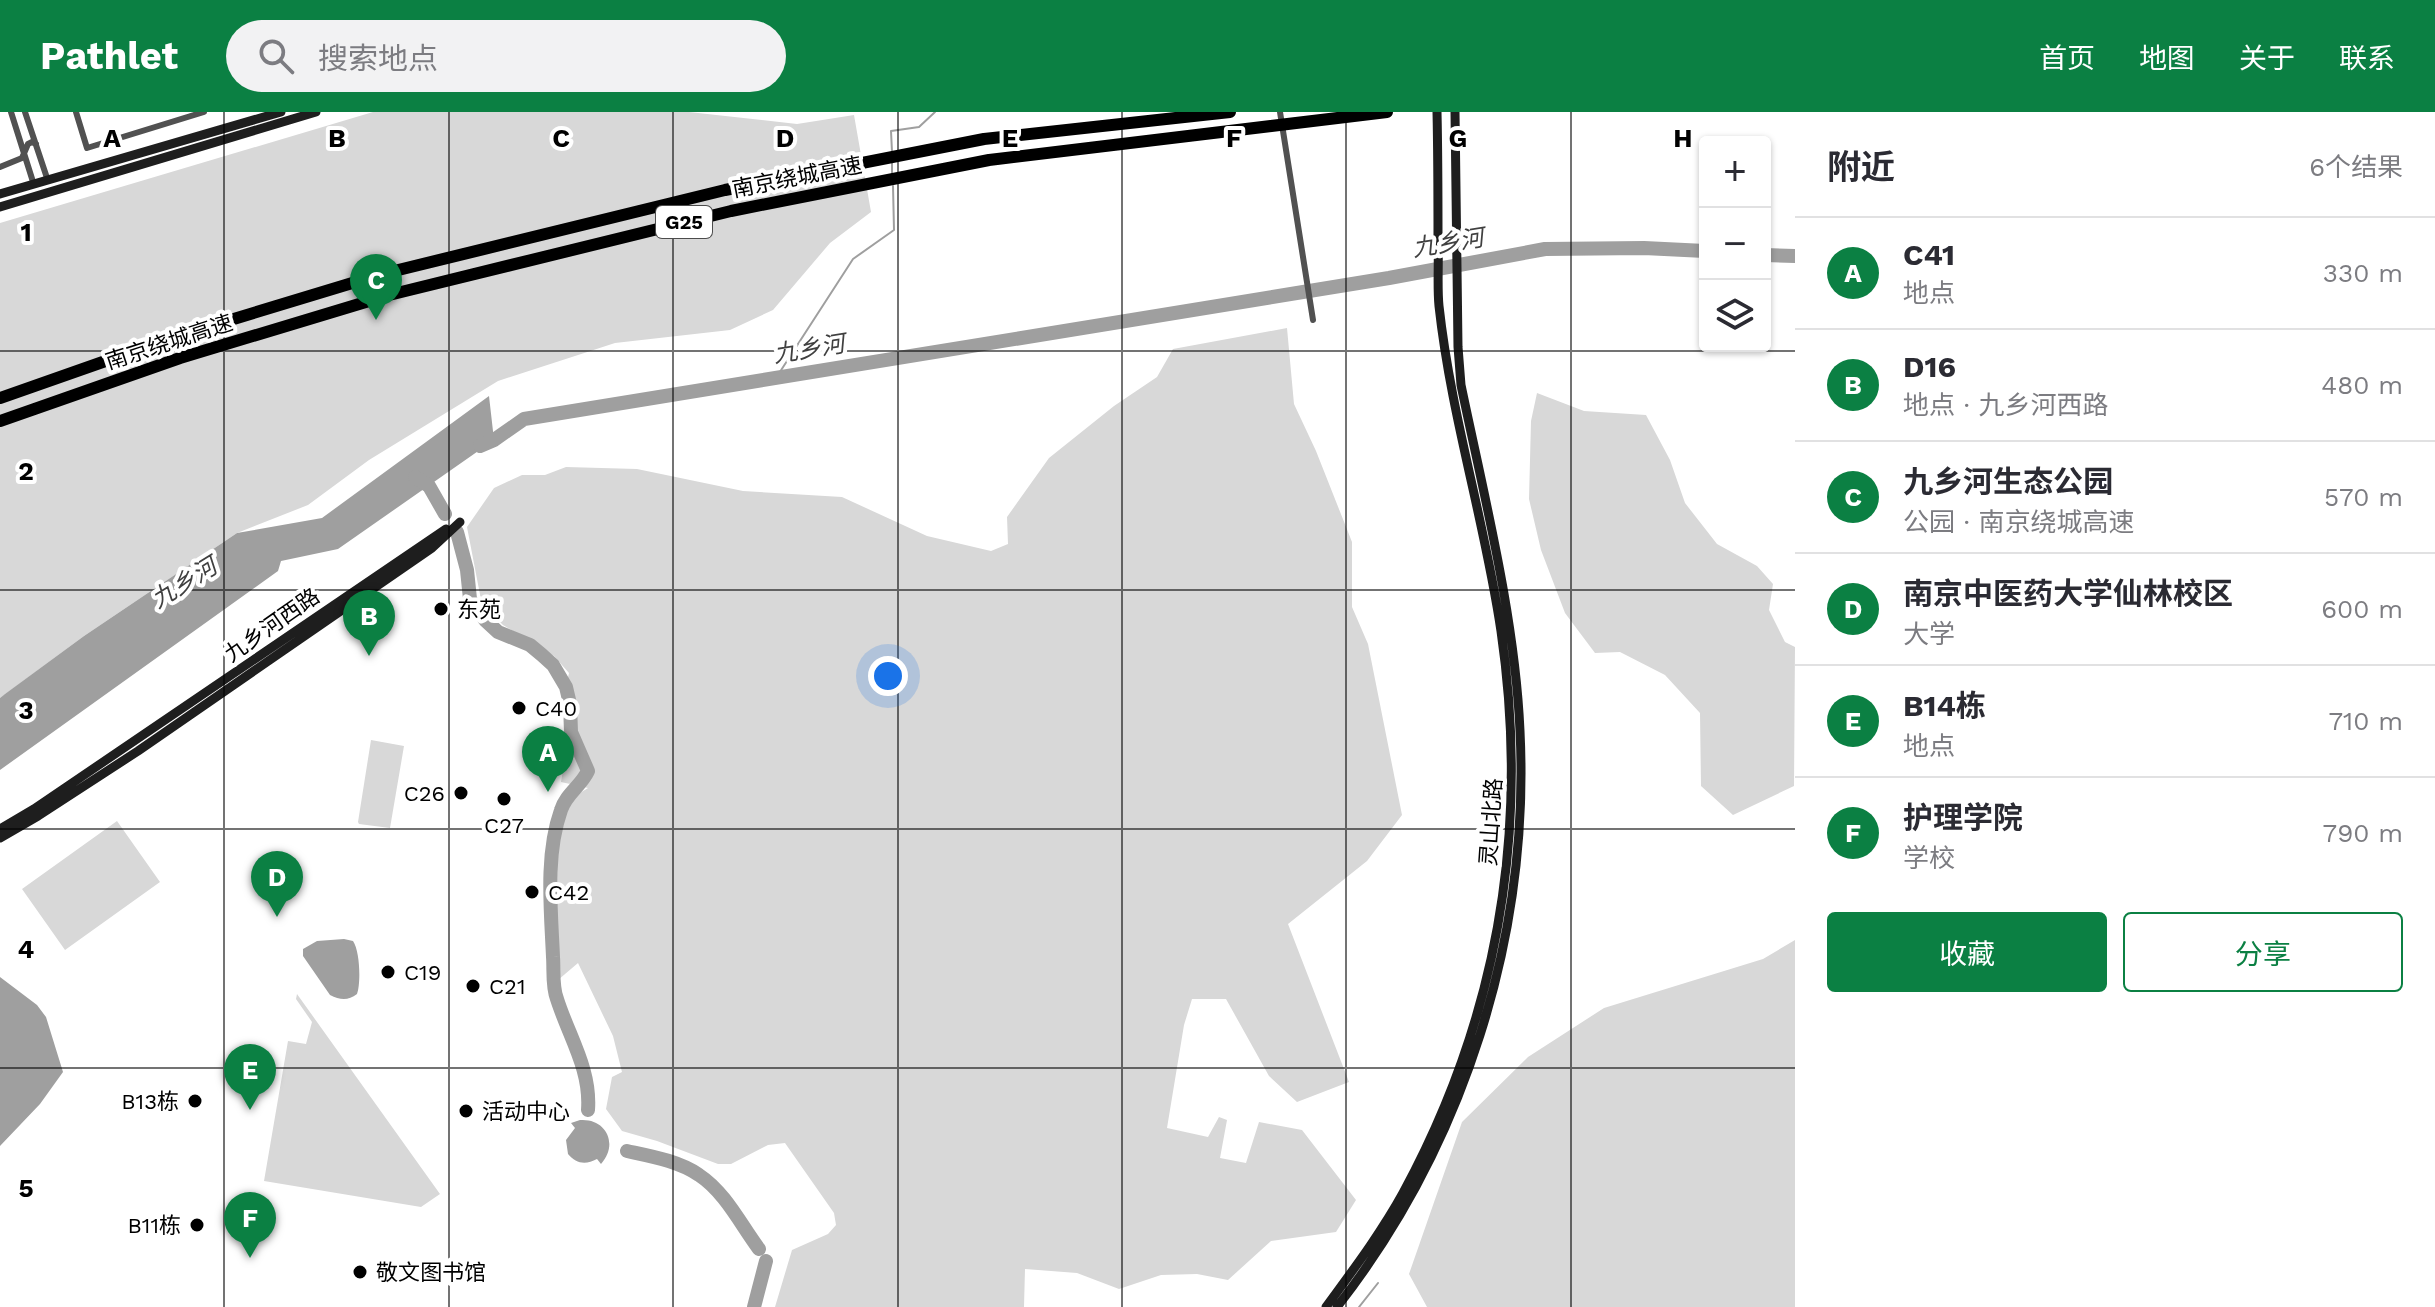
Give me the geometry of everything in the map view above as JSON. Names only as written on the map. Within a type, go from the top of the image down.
[{"type":"highway","name":"南京绕城高速","points":[[0,398],[171,338],[382,274],[725,190],[984,139],[1230,112]]},
{"type":"highway","name":"南京绕城高速","points":[[0,421],[180,358],[389,295],[731,211],[989,160],[1387,112]]},
{"type":"main road","points":[[0,194],[281,112]]},
{"type":"main road","points":[[0,207],[316,112]]},
{"type":"main road","name":"灵山北路","points":[[1326,1307],[1368,1249],[1402,1194],[1440,1118],[1458,1073],[1488,974],[1503,903],[1510,842],[1513,762],[1501,627],[1449,381],[1439,303],[1437,112]]},
{"type":"main road","points":[[1337,1307],[1377,1253],[1409,1199],[1442,1134],[1470,1065],[1497,974],[1512,900],[1518,849],[1521,798],[1516,675],[1509,625],[1461,385],[1455,112]]},
{"type":"main road","name":"九乡河西路","points":[[0,829],[34,809],[338,600],[460,522],[432,548],[138,751],[0,838]]},
{"type":"street","points":[[11,112],[37,196]]},
{"type":"street","points":[[25,112],[51,192]]},
{"type":"street","points":[[76,112],[87,148],[204,112]]},
{"type":"street","points":[[1280,112],[1313,320]]},
{"type":"street","points":[[0,167],[22,158],[28,144],[36,144]]},
{"type":"shaded area","points":[[373,112],[689,112],[797,124],[854,115],[871,212],[830,243],[773,310],[730,330],[615,343],[498,381],[369,460],[308,505],[237,533],[84,636],[0,698],[0,223]]},
{"type":"shaded area","points":[[1287,328],[1294,404],[1352,542],[1352,607],[1368,644],[1402,815],[1367,861],[1288,924],[1349,1082],[1297,1102],[1269,1076],[1226,999],[1192,999],[1184,1025],[1167,1128],[1208,1137],[1219,1117],[1227,1120],[1220,1158],[1246,1163],[1259,1122],[1302,1130],[1356,1200],[1336,1232],[1271,1241],[1228,1280],[1197,1274],[1161,1275],[1119,1289],[1077,1273],[1025,1269],[1024,1307],[775,1307],[792,1250],[828,1234],[836,1225],[834,1213],[785,1143],[768,1145],[731,1164],[718,1164],[622,1131],[606,1109],[612,1077],[622,1072],[613,1036],[578,963],[558,980],[556,888],[559,837],[569,803],[588,788],[561,782],[566,752],[574,745],[560,712],[569,673],[554,656],[503,625],[482,605],[467,527],[494,488],[522,475],[545,475],[566,467],[637,469],[743,491],[842,497],[927,536],[991,551],[1008,544],[1007,517],[1049,458],[1114,406],[1157,377],[1173,349]]},
{"type":"shaded area","points":[[1537,393],[1584,411],[1646,415],[1670,460],[1685,503],[1717,544],[1757,566],[1773,584],[1769,610],[1785,642],[1795,647],[1794,786],[1733,815],[1701,786],[1700,713],[1665,675],[1620,652],[1595,653],[1565,613],[1541,550],[1529,499],[1531,421]]},
{"type":"shaded area","points":[[371,740],[404,746],[390,828],[358,822]]},
{"type":"shaded area","points":[[117,821],[160,882],[65,950],[22,889]]},
{"type":"shaded area","points":[[1795,940],[1795,1307],[1427,1307],[1409,1274],[1462,1122],[1528,1057],[1604,1008],[1763,959]]},
{"type":"shaded area","points":[[297,994],[440,1194],[421,1207],[264,1181],[288,1041],[306,1044],[312,1022],[296,999]]},
{"type":"water","points":[[489,396],[494,440],[338,549],[281,561],[278,571],[0,770],[0,698],[5,694],[84,636],[237,533],[322,518]]},
{"type":"water","points":[[317,941],[353,941],[359,975],[357,994],[344,999],[330,995],[303,956],[303,949]]},
{"type":"water","points":[[0,977],[37,1005],[46,1017],[63,1072],[40,1104],[0,1146]]},
{"type":"water","points":[[580,1120],[597,1123],[607,1134],[609,1148],[601,1164],[597,1159],[578,1162],[568,1154],[566,1140],[575,1128],[571,1123]]},
{"type":"waterway","points":[[892,152],[891,131],[919,127],[935,112]]},
{"type":"waterway","points":[[892,162],[892,176]]},
{"type":"waterway","points":[[776,378],[853,259],[894,230],[893,186]]},
{"type":"waterway","name":"九乡河","points":[[480,446],[524,419],[1389,278],[1545,249],[1699,251]]},
{"type":"waterway","name":"九乡河","points":[[1771,255],[1795,256]]},
{"type":"waterway","points":[[415,477],[429,486],[445,514]]},
{"type":"waterway","points":[[457,532],[467,570],[470,599],[498,632],[530,645],[553,665],[566,687],[571,732],[588,771],[561,810],[553,845],[550,883],[554,989],[583,1067],[588,1110]]},
{"type":"waterway","points":[[627,1151],[655,1157],[699,1175],[725,1200],[759,1249]]},
{"type":"waterway","points":[[754,1307],[766,1261]]},
{"type":"waterway","points":[[1359,1307],[1378,1283]]},
{"type":"place","name":"九乡河生态公园","points":[[376,320]]},
{"type":"place","name":"东苑","points":[[441,609]]},
{"type":"place","name":"D16","points":[[369,656]]},
{"type":"place","name":"C40","points":[[519,708]]},
{"type":"place","name":"C41","points":[[548,792]]},
{"type":"place","name":"C26","points":[[461,793]]},
{"type":"place","name":"C27","points":[[504,799]]},
{"type":"place","name":"C42","points":[[532,892]]},
{"type":"place","name":"南京中医药大学仙林校区","points":[[277,917]]},
{"type":"place","name":"C19","points":[[388,972]]},
{"type":"place","name":"C21","points":[[473,986]]},
{"type":"place","name":"B13栋","points":[[195,1101]]},
{"type":"place","name":"B14栋","points":[[250,1110]]},
{"type":"place","name":"活动中心","points":[[466,1111]]},
{"type":"place","name":"B11栋","points":[[197,1225]]},
{"type":"place","name":"护理学院","points":[[250,1258]]},
{"type":"place","name":"敬文图书馆","points":[[360,1272]]}]
